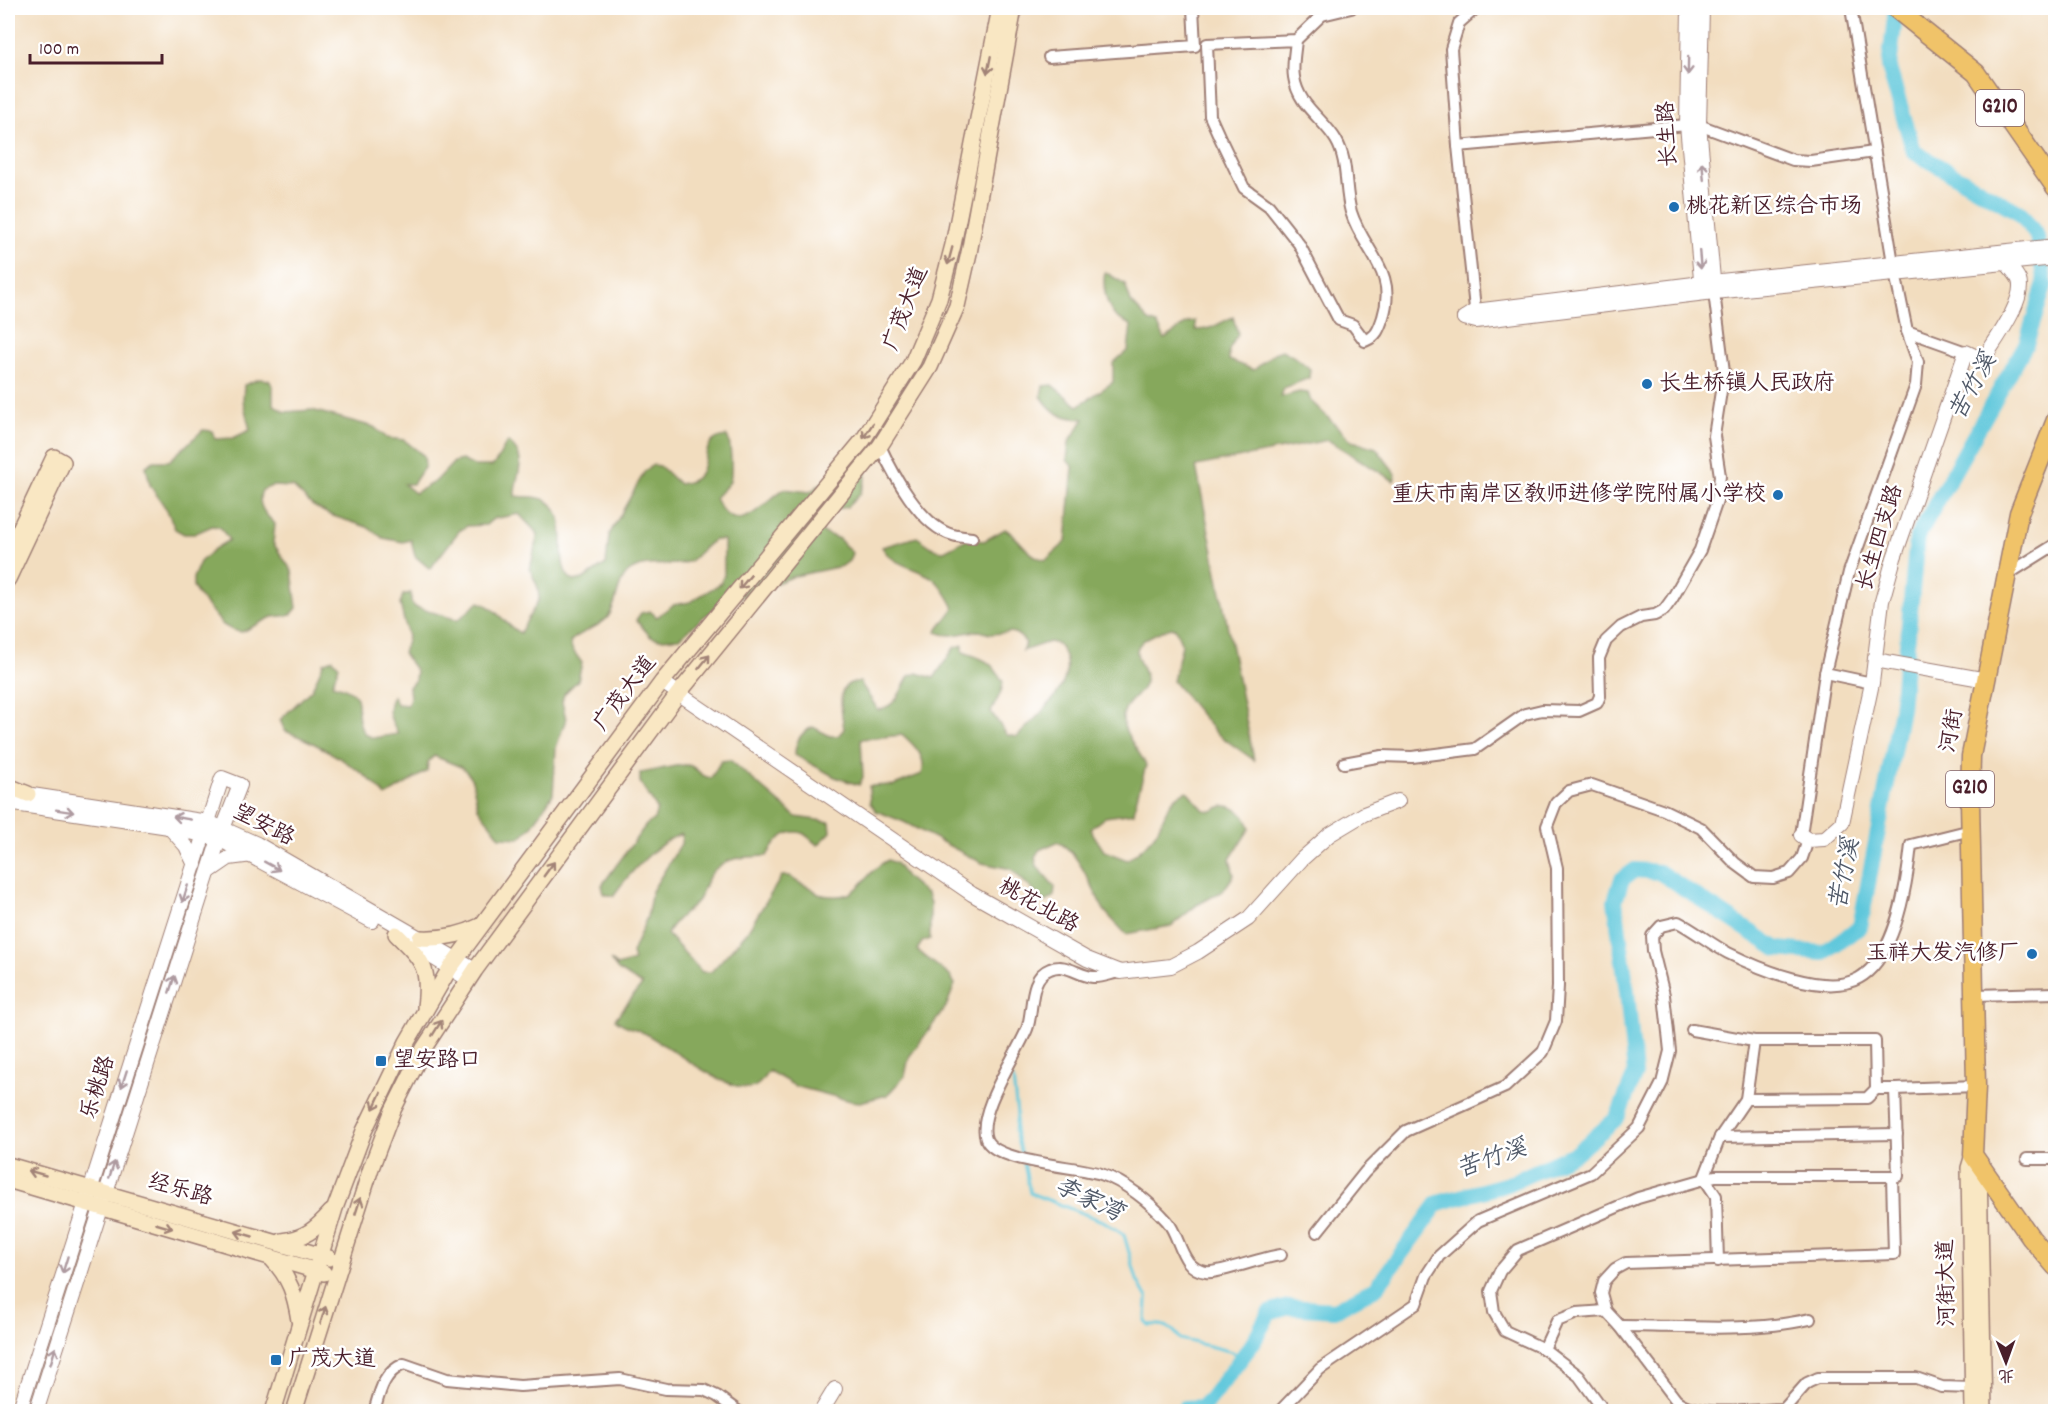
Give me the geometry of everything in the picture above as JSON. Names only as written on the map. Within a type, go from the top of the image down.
[{"type":"highway","name":"G210","points":[[1895,8],[1976,73],[2055,188]]},
{"type":"highway","name":"河街","points":[[1976,1161],[1971,756],[2019,513],[2055,420]]},
{"type":"highway","points":[[1976,1161],[2055,1267]]},
{"type":"main road","name":"广茂大道","points":[[273,1412],[335,1208],[368,1121],[424,1013],[453,964],[662,682],[863,440],[913,361],[939,299],[953,245],[1000,8]]},
{"type":"main road","name":"广茂大道","points":[[296,1406],[338,1269],[393,1110],[424,1048],[472,974],[678,694],[880,446],[930,367],[957,306],[969,253],[1014,8]]},
{"type":"main road","points":[[8,554],[58,459],[8,579]]},
{"type":"main road","points":[[8,786],[28,794]]},
{"type":"main road","points":[[420,938],[442,939],[467,933],[482,924]]},
{"type":"main road","points":[[396,934],[421,959],[425,969],[427,980],[424,1013]]},
{"type":"main road","name":"河街大道","points":[[1973,1412],[1969,1168],[1976,1161]]},
{"type":"main road","name":"河街大道","points":[[1976,1161],[1984,1412]]},
{"type":"main road","name":"经乐路","points":[[8,1165],[86,1195],[338,1269]]},
{"type":"main road","name":"经乐路","points":[[8,1180],[86,1195]]},
{"type":"main road","points":[[299,1325],[295,1295],[287,1275],[272,1250],[299,1239],[316,1228],[335,1208]]},
{"type":"main road","points":[[279,1394],[286,1386],[294,1387],[296,1406]]},
{"type":"street","points":[[1049,57],[1195,46],[1193,8]]},
{"type":"street","points":[[1296,40],[1294,77],[1305,106],[1336,140],[1344,161],[1351,212],[1382,269],[1388,301],[1374,337],[1365,341],[1353,325],[1339,320],[1299,244],[1269,206],[1244,189],[1210,116],[1207,44],[1296,40],[1322,15],[1351,8]]},
{"type":"street","points":[[1476,8],[1459,23],[1451,49],[1475,316],[1708,288],[2019,255],[2055,246]]},
{"type":"street","name":"长生路","points":[[1689,8],[1693,125],[1708,288]]},
{"type":"street","name":"长生路","points":[[1693,125],[1701,8]]},
{"type":"street","points":[[1317,1232],[1365,1172],[1406,1131],[1505,1087],[1543,1052],[1556,1021],[1558,986],[1557,868],[1547,826],[1556,803],[1569,791],[1592,785],[1673,814],[1701,828],[1735,862],[1754,877],[1773,878],[1789,873],[1802,858],[1825,673],[1849,572],[1916,386],[1917,362],[1907,331],[1894,268],[1851,8]]},
{"type":"street","points":[[1458,146],[1693,125],[1793,160],[1811,161],[1874,152]]},
{"type":"street","points":[[1894,268],[2005,261],[2019,255],[2055,258]]},
{"type":"street","points":[[1907,331],[1983,360],[2017,304],[2019,279],[2005,261]]},
{"type":"street","points":[[1344,763],[1382,756],[1412,757],[1475,749],[1525,714],[1542,710],[1579,711],[1597,703],[1600,696],[1599,658],[1606,641],[1621,627],[1664,610],[1700,550],[1717,501],[1720,476],[1714,436],[1724,372],[1708,288]]},
{"type":"street","name":"长生四支路","points":[[1805,837],[1824,839],[1842,823],[1872,683],[1880,661],[1882,601],[1894,558],[1966,352]]},
{"type":"street","points":[[880,446],[895,479],[931,522],[952,535],[972,538]]},
{"type":"street","points":[[2008,574],[2055,544]]},
{"type":"street","points":[[1880,661],[1987,680]]},
{"type":"street","points":[[1825,673],[1872,683]]},
{"type":"street","name":"桃花北路","points":[[662,682],[972,894],[1088,959],[1120,972],[1171,966],[1198,952],[1248,919],[1302,859],[1329,835],[1364,814],[1398,801]]},
{"type":"street","name":"乐桃路","points":[[19,1412],[86,1195],[222,778],[240,785],[222,833],[102,1200],[36,1412]]},
{"type":"street","name":"望安路","points":[[8,791],[206,828],[222,833],[420,938],[453,964]]},
{"type":"street","name":"望安路","points":[[8,802],[169,827],[206,828]]},
{"type":"street","points":[[169,827],[186,846],[195,865]]},
{"type":"street","points":[[1279,1412],[1320,1369],[1416,1304],[1426,1276],[1440,1256],[1478,1221],[1591,1173],[1639,1128],[1662,1083],[1670,1051],[1664,995],[1653,951],[1652,936],[1661,926],[1678,922],[1727,952],[1784,977],[1831,984],[1859,978],[1882,955],[1901,910],[1911,845],[1971,830]]},
{"type":"street","name":"望安路","points":[[222,833],[252,855],[472,974]]},
{"type":"street","points":[[210,871],[230,858],[252,855]]},
{"type":"street","points":[[1120,972],[1094,978],[1062,966],[1048,969],[1037,979],[1027,1028],[989,1108],[985,1127],[986,1139],[995,1149],[1040,1165],[1101,1174],[1134,1191],[1168,1222],[1186,1260],[1195,1270],[1209,1273],[1260,1258],[1281,1255]]},
{"type":"street","points":[[1975,995],[2055,993]]},
{"type":"street","points":[[1692,1030],[1754,1041],[1875,1041],[1876,1089],[1868,1098],[1746,1099]]},
{"type":"street","points":[[1704,1178],[1720,1137],[1746,1099],[1754,1041]]},
{"type":"street","points":[[1876,1089],[1976,1086]]},
{"type":"street","points":[[1605,1412],[1579,1376],[1544,1349],[1505,1331],[1494,1312],[1491,1291],[1500,1271],[1518,1250],[1638,1198],[1704,1178],[1715,1176],[1898,1176],[1895,1089]]},
{"type":"street","points":[[1720,1137],[1897,1134]]},
{"type":"street","points":[[2027,1159],[2055,1159]]},
{"type":"street","points":[[1892,1176],[1894,1254],[1626,1263],[1604,1281],[1601,1293],[1606,1311],[1676,1400],[1686,1408],[1704,1410],[1784,1409],[1807,1383],[1818,1378],[1916,1378],[1942,1387],[1972,1388]]},
{"type":"street","points":[[1704,1178],[1716,1196],[1718,1261]]},
{"type":"street","points":[[1544,1349],[1557,1321],[1577,1313],[1606,1311]]},
{"type":"street","points":[[1620,1326],[1744,1327],[1783,1325],[1810,1319]]},
{"type":"street","points":[[374,1412],[385,1379],[393,1369],[404,1364],[447,1379],[520,1386],[620,1379],[636,1380],[666,1389],[704,1390],[717,1396],[739,1412]]},
{"type":"street","points":[[821,1412],[835,1389]]},
{"type":"green space","points":[[1105,272],[1125,284],[1131,302],[1149,321],[1157,324],[1165,339],[1187,323],[1195,321],[1196,330],[1202,330],[1233,317],[1238,334],[1229,350],[1229,360],[1254,370],[1274,353],[1282,350],[1298,359],[1310,369],[1309,378],[1284,388],[1281,397],[1299,392],[1308,393],[1311,401],[1352,441],[1376,448],[1396,474],[1394,481],[1328,440],[1196,466],[1254,760],[1216,733],[1173,681],[1182,645],[1175,628],[1163,630],[1143,641],[1138,647],[1138,659],[1144,671],[1144,685],[1126,707],[1123,716],[1128,735],[1146,765],[1134,813],[1105,817],[1090,829],[1104,851],[1127,860],[1152,838],[1174,799],[1187,791],[1204,810],[1213,811],[1224,806],[1235,809],[1244,816],[1250,828],[1230,859],[1234,875],[1223,891],[1197,905],[1171,926],[1126,934],[1104,910],[1072,853],[1057,842],[1039,850],[1035,858],[1037,866],[1055,887],[1054,896],[1045,902],[1011,869],[982,863],[904,822],[876,811],[870,803],[869,786],[894,785],[922,774],[921,757],[916,748],[903,735],[861,739],[863,777],[859,785],[835,777],[795,755],[800,738],[809,729],[813,727],[830,736],[838,736],[844,729],[841,698],[846,686],[860,682],[878,710],[884,708],[894,702],[909,676],[917,673],[934,678],[954,648],[963,645],[963,652],[986,661],[1003,682],[1001,692],[991,712],[1007,735],[1017,737],[1056,695],[1066,670],[1065,657],[1058,644],[1049,642],[1022,651],[1026,643],[1017,634],[1010,632],[992,634],[978,631],[952,635],[936,632],[954,608],[947,595],[931,577],[897,562],[882,547],[917,537],[936,550],[944,551],[967,539],[984,541],[1005,529],[1034,555],[1046,560],[1066,542],[1073,467],[1067,460],[1069,442],[1084,419],[1059,414],[1041,396],[1043,386],[1052,385],[1078,406],[1113,382],[1113,363],[1128,350],[1131,325],[1111,311],[1105,294]]},
{"type":"green space","points":[[259,379],[269,380],[273,387],[273,404],[285,412],[312,410],[374,427],[387,438],[404,440],[424,456],[425,466],[413,484],[404,484],[415,493],[436,481],[454,462],[462,460],[474,466],[492,466],[508,442],[519,455],[520,461],[515,496],[543,499],[555,509],[562,530],[564,565],[567,575],[574,581],[583,579],[606,564],[609,535],[645,471],[653,465],[660,466],[679,484],[691,481],[699,475],[703,468],[710,444],[716,439],[727,436],[730,452],[730,479],[715,498],[723,511],[732,518],[740,519],[749,516],[784,489],[810,492],[855,458],[863,460],[866,478],[860,494],[847,507],[836,509],[817,530],[839,539],[852,553],[849,561],[842,566],[795,576],[737,598],[706,615],[679,638],[651,637],[636,620],[641,613],[650,611],[657,617],[673,605],[690,602],[720,584],[724,575],[724,540],[714,540],[690,561],[637,567],[625,575],[608,617],[601,624],[570,642],[582,663],[578,680],[564,694],[562,702],[566,719],[556,748],[553,794],[533,825],[520,838],[500,837],[478,808],[472,780],[461,767],[434,756],[428,762],[427,771],[386,796],[366,776],[353,767],[311,742],[285,731],[280,720],[312,689],[324,662],[333,659],[339,666],[332,684],[345,688],[357,698],[358,718],[365,734],[373,738],[398,734],[390,715],[389,706],[393,696],[397,704],[407,705],[410,698],[409,687],[415,680],[416,671],[403,653],[408,637],[400,604],[403,595],[411,593],[411,602],[415,607],[458,620],[479,602],[491,608],[520,633],[539,599],[538,588],[530,569],[538,534],[519,514],[493,519],[486,525],[467,526],[459,531],[430,569],[415,556],[411,540],[403,542],[383,538],[367,527],[330,515],[313,506],[293,487],[272,486],[262,490],[261,505],[275,524],[273,543],[292,571],[297,608],[291,615],[272,617],[242,632],[223,625],[198,595],[193,587],[193,578],[200,562],[214,549],[229,540],[220,527],[212,526],[194,534],[184,534],[175,529],[167,510],[150,485],[146,466],[154,461],[169,461],[203,430],[212,431],[215,439],[233,438],[250,430],[243,401],[244,385]]},
{"type":"green space","points":[[730,760],[796,817],[830,822],[831,832],[818,845],[802,833],[790,833],[780,838],[767,856],[736,859],[723,864],[711,874],[698,900],[673,924],[667,934],[702,972],[711,972],[747,932],[782,876],[790,876],[818,894],[844,895],[859,887],[878,866],[888,860],[896,863],[906,877],[927,895],[930,903],[930,939],[922,942],[917,950],[950,976],[955,984],[946,1007],[909,1057],[905,1076],[887,1095],[860,1102],[851,1101],[795,1086],[769,1071],[756,1086],[739,1087],[711,1075],[655,1039],[615,1019],[642,985],[618,970],[610,960],[617,966],[634,961],[632,953],[647,917],[652,891],[681,844],[682,834],[654,851],[635,869],[613,896],[604,894],[602,885],[646,825],[654,819],[657,809],[640,782],[640,773],[687,765],[711,778],[721,761]]},
{"type":"waterway","name":"苦竹溪","points":[[1183,1412],[1185,1408],[1202,1407],[1210,1399],[1253,1343],[1269,1313],[1289,1307],[1334,1310],[1376,1288],[1438,1203],[1508,1184],[1576,1153],[1617,1118],[1635,1074],[1615,901],[1622,879],[1635,870],[1659,872],[1777,949],[1823,953],[1860,927],[1901,709],[1917,537],[2026,344],[2045,284],[2037,236],[2020,213],[1914,152],[1889,68],[1896,8]]},
{"type":"waterway","name":"李家湾","points":[[1013,1079],[1017,1114],[1015,1131],[1022,1157]]},
{"type":"waterway","name":"李家湾","points":[[1024,1163],[1030,1193],[1105,1222],[1124,1235],[1137,1280],[1147,1298],[1146,1322],[1149,1325],[1167,1327],[1174,1331],[1180,1339],[1233,1352],[1239,1359]]},
{"type":"place","name":"桃花新区综合市场","points":[[1674,207]]},
{"type":"place","name":"长生桥镇人民政府","points":[[1647,384]]},
{"type":"place","name":"重庆市南岸区教师进修学院附属小学校","points":[[1778,495]]},
{"type":"place","name":"玉祥大发汽修厂","points":[[2032,954]]},
{"type":"place","name":"望安路口","points":[[381,1061]]},
{"type":"place","name":"广茂大道","points":[[276,1360]]}]
